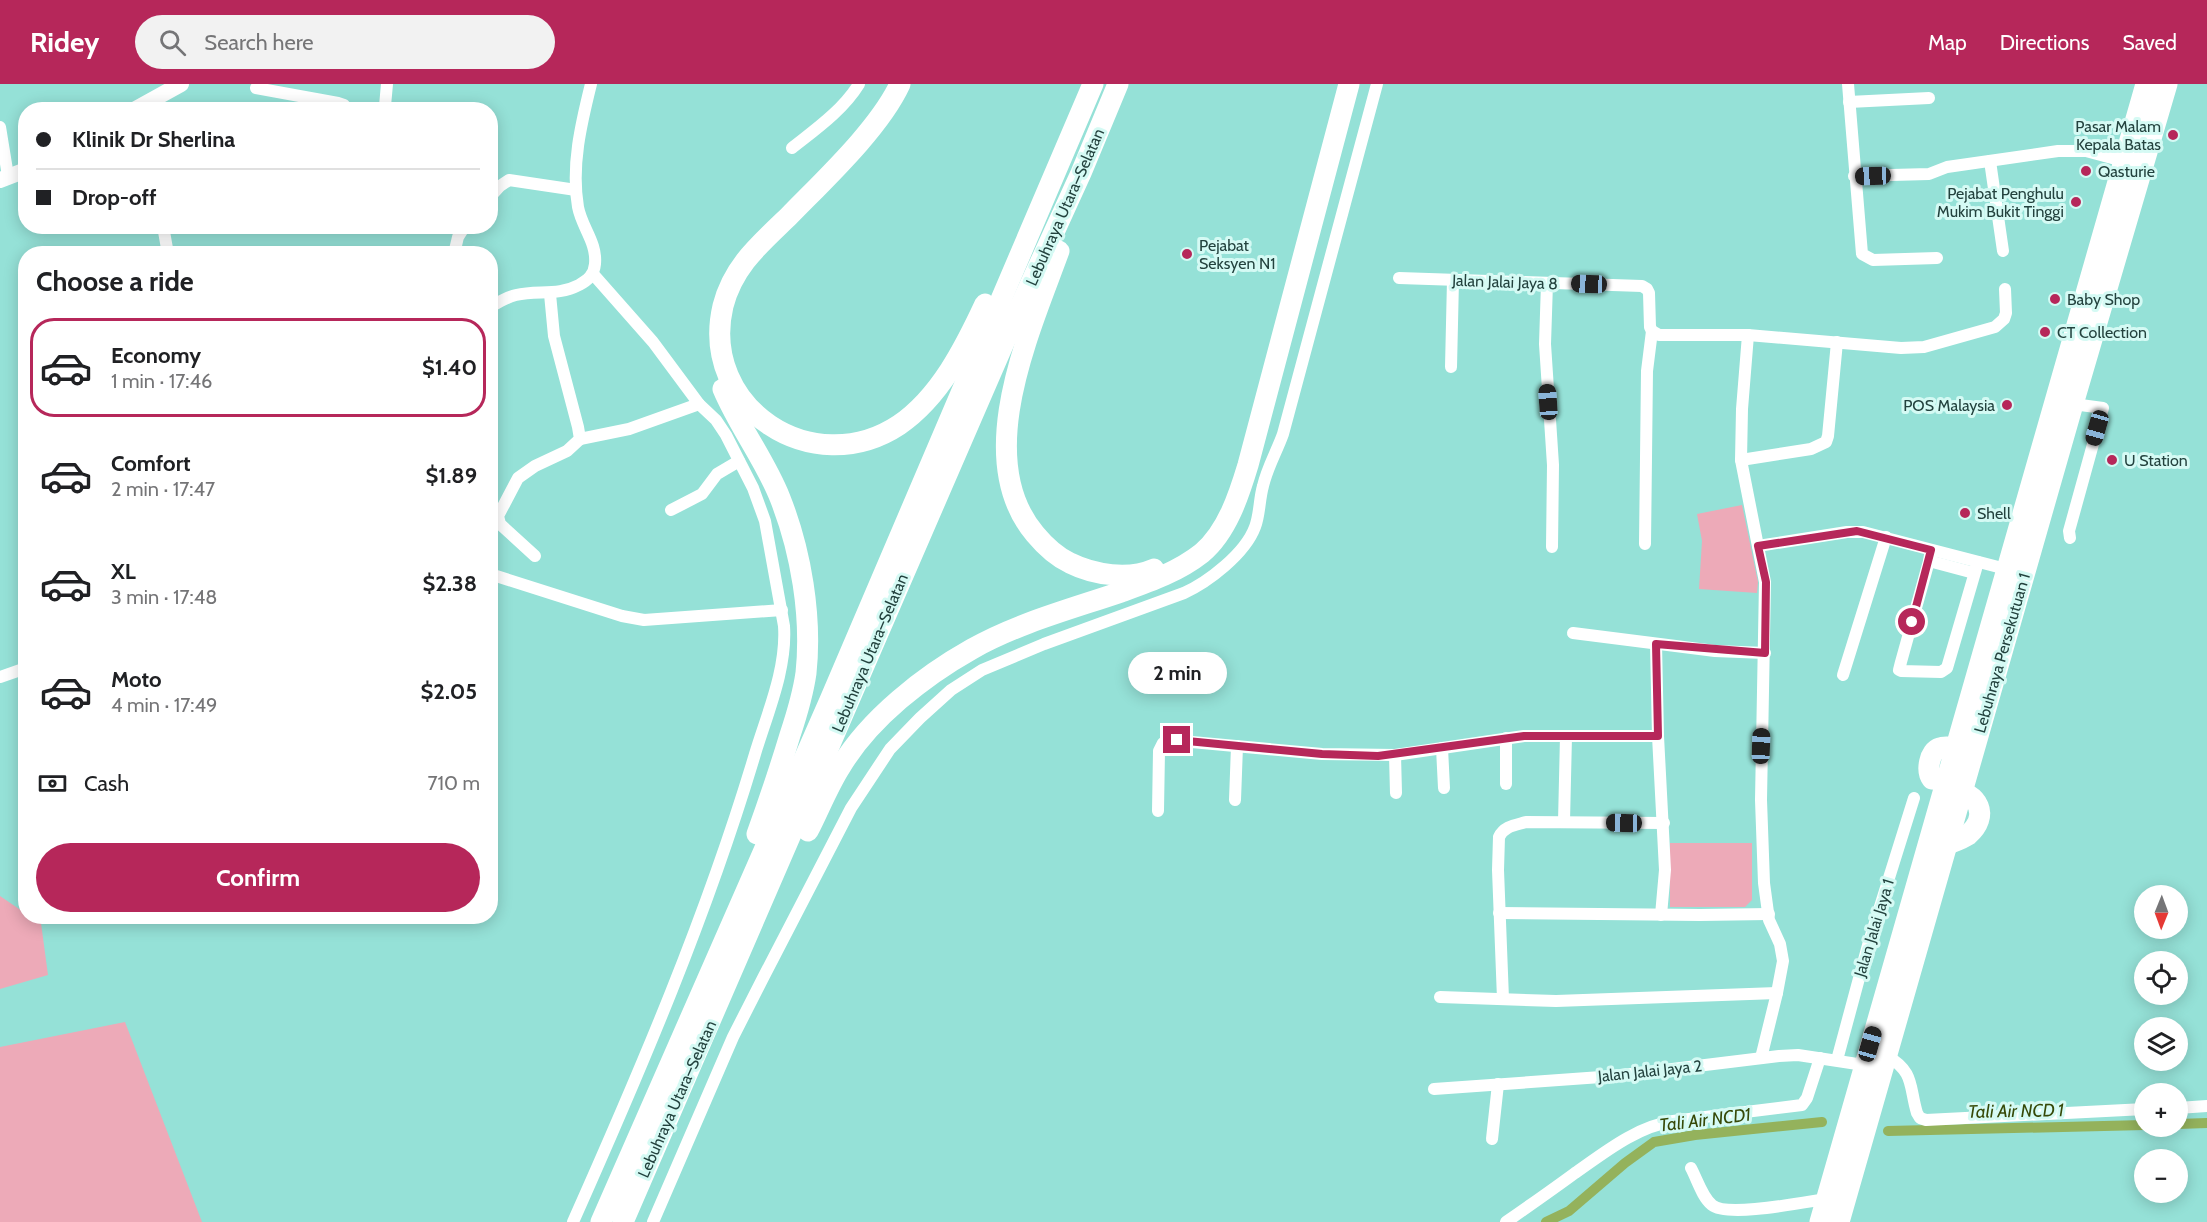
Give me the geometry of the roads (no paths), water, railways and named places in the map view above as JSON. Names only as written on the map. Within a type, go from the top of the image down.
[{"type":"highway","points":[[737,909],[738,884],[781,766],[800,705],[806,674],[808,644],[801,576],[795,544],[780,498],[716,375],[710,351],[713,302],[718,287],[734,259],[822,168],[868,114],[885,84]]},
{"type":"highway","points":[[900,84],[877,119],[830,175],[744,260],[734,277],[723,307],[721,330],[723,356],[737,391],[747,406],[771,428],[795,440],[837,445],[855,443],[878,436],[899,425],[930,397],[950,370],[977,321],[1045,176],[1093,84]]},
{"type":"highway","name":"Lebuhraya Utara–Selatan","points":[[601,1222],[835,689],[1093,84]]},
{"type":"highway","name":"Lebuhraya Utara–Selatan","points":[[623,1222],[1009,331],[1082,173],[1118,84]]},
{"type":"highway","points":[[1082,173],[1078,198],[1021,358],[1010,414],[1007,462],[1016,503],[1024,521],[1048,549],[1083,569],[1104,574],[1130,574],[1150,571],[1192,548],[1204,538],[1227,499],[1336,84]]},
{"type":"highway","points":[[751,931],[762,922],[841,766],[863,736],[897,702],[940,667],[974,647],[1011,630],[1173,572],[1204,552],[1222,527],[1237,500],[1248,465],[1349,84]]},
{"type":"highway","name":"Lebuhraya Persekutuan 1","points":[[1955,786],[1956,748],[2146,84]]},
{"type":"highway","name":"Lebuhraya Persekutuan 1","points":[[1866,1096],[1864,1065],[1955,786],[2073,404],[2167,84]]},
{"type":"highway","name":"Lebuhraya Persekutuan 1","points":[[1820,1222],[1826,1199],[1852,1142],[1866,1096],[1887,1056],[1946,845],[1966,836],[1978,817],[1977,802],[1955,786]]},
{"type":"highway","name":"Lebuhraya Persekutuan 1","points":[[1839,1222],[1852,1142]]},
{"type":"street","points":[[152,102],[182,84]]},
{"type":"street","points":[[385,102],[387,84]]},
{"type":"street","points":[[498,303],[514,296],[550,294],[579,285],[593,274],[594,246],[579,214],[576,190],[577,150],[591,84]]},
{"type":"street","points":[[792,148],[828,119],[859,84]]},
{"type":"street","points":[[653,1222],[758,987],[851,808],[879,763],[896,742],[951,690],[982,670],[1044,644],[1192,589],[1214,575],[1250,536],[1256,524],[1263,484],[1278,451],[1286,425],[1377,84]]},
{"type":"street","points":[[1848,84],[1860,248],[1864,256],[1873,260],[1937,258]]},
{"type":"street","points":[[256,88],[291,89],[333,102]]},
{"type":"street","points":[[1849,102],[1929,98]]},
{"type":"street","points":[[0,127],[4,178]]},
{"type":"street","points":[[1854,176],[1929,174],[1947,167],[2058,151],[2086,151],[2123,161]]},
{"type":"street","points":[[1990,161],[2003,251]]},
{"type":"street","points":[[498,188],[509,180],[576,190]]},
{"type":"street","points":[[573,1222],[676,983],[744,794],[776,687],[785,640],[782,610],[765,521],[740,461],[716,420],[699,404],[653,342],[593,274]]},
{"type":"street","name":"Jalan Jalai Jaya 8","points":[[1399,278],[1631,286],[1647,289],[1649,322],[1652,331]]},
{"type":"street","points":[[1451,367],[1453,280]]},
{"type":"street","points":[[1547,283],[1545,344],[1553,465],[1552,548]]},
{"type":"street","points":[[1645,544],[1647,371],[1652,331],[1659,335],[1748,335],[1913,348],[1939,345],[1995,327],[2004,319],[2005,289]]},
{"type":"street","points":[[550,294],[554,336],[578,427],[579,439]]},
{"type":"street","points":[[1748,335],[1742,409],[1741,460],[1766,582],[1761,800],[1764,883],[1768,914],[1780,944],[1783,961],[1761,1058]]},
{"type":"street","points":[[1741,460],[1811,448],[1826,442],[1837,342]]},
{"type":"street","points":[[498,508],[518,478],[535,466],[567,451],[579,439],[629,429],[699,404]]},
{"type":"street","points":[[2070,538],[2069,531],[2103,408],[2073,404]]},
{"type":"street","points":[[671,510],[702,494],[717,474],[740,461]]},
{"type":"street","points":[[498,520],[535,556]]},
{"type":"street","points":[[1758,546],[1847,532],[1863,532],[1886,537],[1930,556],[1976,568],[2006,569]]},
{"type":"street","points":[[1843,675],[1886,537]]},
{"type":"street","points":[[1930,556],[1899,670],[1941,672],[1947,668],[1976,568]]},
{"type":"street","points":[[498,577],[622,616],[644,620],[782,610]]},
{"type":"street","points":[[1573,633],[1656,644],[1765,653]]},
{"type":"street","points":[[1656,644],[1665,870],[1661,915]]},
{"type":"street","points":[[0,677],[18,671]]},
{"type":"street","points":[[1564,822],[1566,736]]},
{"type":"street","points":[[1158,811],[1159,758],[1163,743],[1177,740],[1322,754],[1395,755],[1506,738],[1658,736]]},
{"type":"street","points":[[1506,738],[1506,784]]},
{"type":"street","points":[[1236,800],[1237,746]]},
{"type":"street","points":[[1442,748],[1444,788]]},
{"type":"street","points":[[1395,755],[1396,793]]},
{"type":"street","name":"Jalan Jalai Jaya 1","points":[[1837,1060],[1868,945],[1914,798]]},
{"type":"street","points":[[1503,999],[1497,870],[1501,832],[1526,822],[1664,823]]},
{"type":"street","points":[[1499,913],[1768,914]]},
{"type":"street","points":[[1440,997],[1556,1001],[1777,993]]},
{"type":"street","name":"Jalan Jalai Jaya 2","points":[[1434,1089],[1615,1076],[1798,1055],[1864,1065]]},
{"type":"street","points":[[1887,1056],[1899,1063],[1905,1070],[1917,1113],[1920,1118],[1926,1120],[2134,1110]]},
{"type":"street","points":[[1506,1222],[1635,1133],[1652,1126],[1678,1120],[1802,1105],[1807,1098],[1820,1058]]},
{"type":"street","points":[[1492,1139],[1498,1084]]},
{"type":"street","points":[[2188,1107],[2207,1106]]},
{"type":"street","points":[[1691,1168],[1708,1200],[1718,1208],[1739,1210],[1826,1199]]},
{"type":"waterway","name":"Tali Air NCD1","points":[[1546,1222],[1569,1211],[1625,1163],[1654,1142],[1695,1135],[1822,1122]]},
{"type":"waterway","name":"Tali Air NCD 1","points":[[2188,1124],[2207,1123]]},
{"type":"waterway","name":"Tali Air NCD 1","points":[[1888,1131],[2134,1125]]},
{"type":"place","name":"Pasar Malam Kepala Batas","points":[[2173,135]]},
{"type":"place","name":"Qasturie","points":[[2086,171]]},
{"type":"place","name":"Pejabat Penghulu Mukim Bukit Tinggi","points":[[2076,202]]},
{"type":"place","name":"Pejabat Seksyen N1","points":[[1187,254]]},
{"type":"place","name":"Baby Shop","points":[[2055,299]]},
{"type":"place","name":"CT Collection","points":[[2045,332]]},
{"type":"place","name":"POS Malaysia","points":[[2007,405]]},
{"type":"place","name":"U Station","points":[[2112,460]]},
{"type":"place","name":"Shell","points":[[1965,513]]}]
